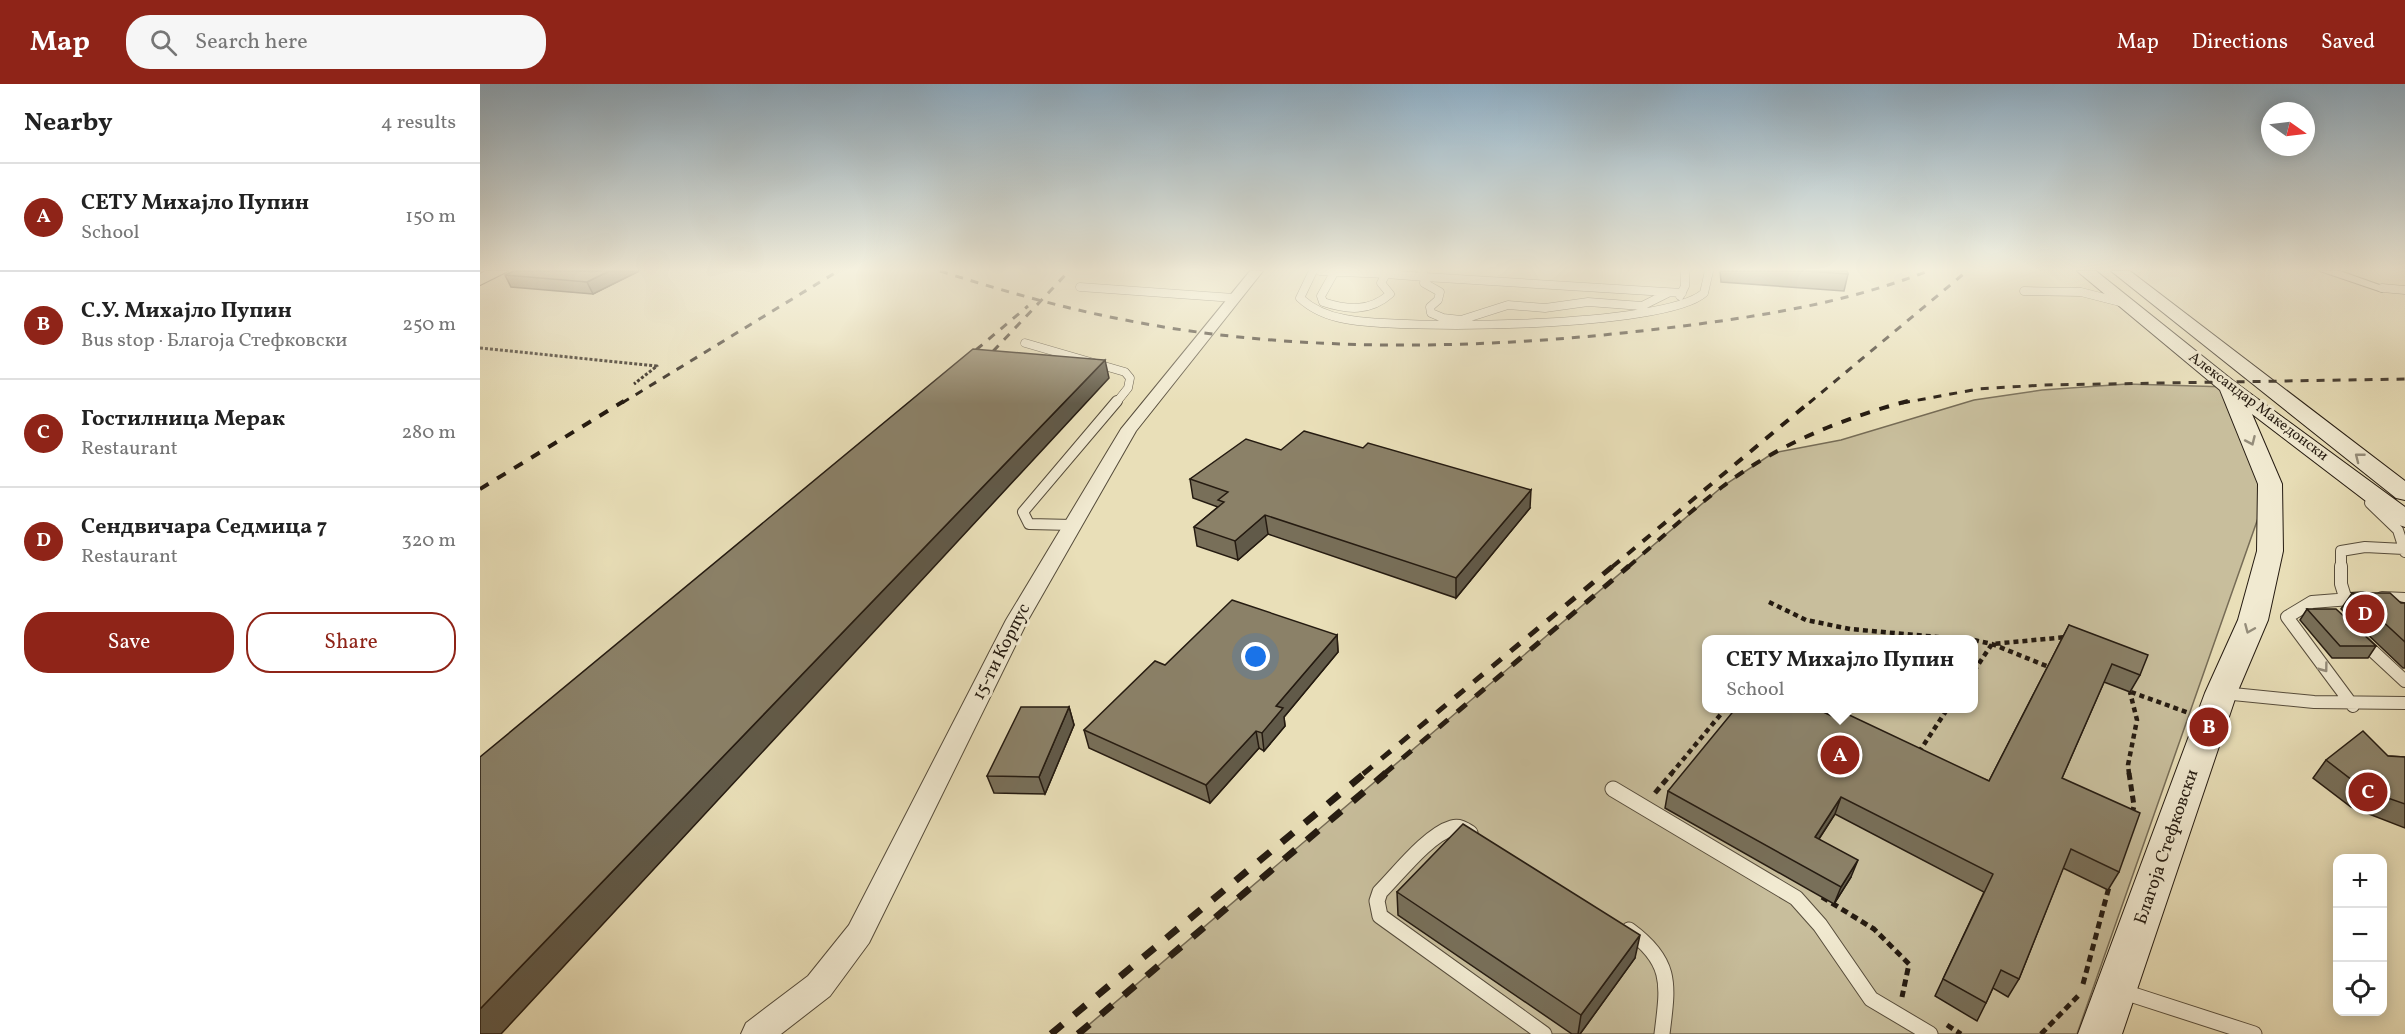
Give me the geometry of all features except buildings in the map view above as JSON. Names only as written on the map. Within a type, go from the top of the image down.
[{"type":"street","name":"15-ти Корпус","points":[[758,1034],[819,986],[860,934],[1017,620],[1072,525],[1129,429],[1220,315]]},
{"type":"street","name":"Александар Македонски","points":[[2139,315],[2229,387],[2405,519]]},
{"type":"street","name":"Александар Македонски","points":[[2176,315],[2405,492]]},
{"type":"street","name":"Благоја Стефковски","points":[[2100,1034],[2162,867],[2202,744],[2221,693],[2253,620],[2270,551],[2270,484],[2229,387]]},
{"type":"lane","points":[[1330,315],[1349,320],[1456,323],[1588,319],[1614,315]]},
{"type":"lane","points":[[1437,315],[1456,323],[1480,315]]},
{"type":"lane","points":[[1025,343],[1125,372],[1130,378],[1128,388],[1023,512],[1029,524],[1072,525]]},
{"type":"lane","points":[[2328,460],[2354,490],[2398,530],[2404,550],[2365,547],[2341,551],[2341,584],[2345,597]]},
{"type":"lane","points":[[2353,705],[2287,617],[2295,608],[2345,597],[2405,599]]},
{"type":"lane","points":[[2320,601],[2337,617]]},
{"type":"lane","points":[[2354,633],[2405,681]]},
{"type":"lane","points":[[2221,693],[2290,702],[2353,705],[2405,703]]},
{"type":"lane","points":[[1613,789],[1796,898],[1820,926],[1871,999],[1930,1034]]},
{"type":"lane","points":[[1483,840],[1462,828],[1451,828],[1441,833],[1380,892],[1377,901],[1380,916],[1398,932],[1544,1034]]},
{"type":"lane","points":[[1618,923],[1647,941],[1661,958],[1668,979],[1662,1034]]},
{"type":"lane","points":[[2115,989],[2254,1034]]},
{"type":"path","points":[[480,348],[657,366],[654,371],[634,384]]},
{"type":"path","points":[[1769,602],[1806,620],[1850,629],[1917,635]]},
{"type":"path","points":[[2061,642],[2066,637]]},
{"type":"path","points":[[1992,644],[2076,637]]},
{"type":"path","points":[[1978,641],[1992,644],[2049,667]]},
{"type":"path","points":[[1978,665],[1992,644]]},
{"type":"path","points":[[2044,677],[2053,658]]},
{"type":"path","points":[[2130,823],[2134,806],[2128,765],[2137,720],[2130,692],[2134,682]]},
{"type":"path","points":[[2130,692],[2190,714],[2183,732],[2202,744]]},
{"type":"path","points":[[1917,755],[1945,713]]},
{"type":"path","points":[[2041,1034],[2080,994],[2112,880]]},
{"type":"shaded area","points":[[2127,384],[2229,387],[2270,484],[2077,1034],[1078,1034],[1723,486],[1773,453],[1841,440],[1974,400],[2042,390]]},
{"type":"railway","points":[[622,403],[765,315]]},
{"type":"railway","points":[[964,360],[1017,315]]},
{"type":"railway","points":[[982,363],[1027,315]]},
{"type":"railway","points":[[1104,315],[1186,330],[1252,338],[1388,345],[1456,344],[1592,336],[1756,315]]},
{"type":"railway","points":[[1809,403],[1914,315]]},
{"type":"railway","points":[[1902,403],[1978,389],[2043,385],[2405,379]]},
{"type":"railway","points":[[480,489],[624,401]]},
{"type":"railway","points":[[1612,567],[1811,401]]},
{"type":"railway","points":[[1628,567],[1686,516],[1765,458],[1835,425],[1908,401]]},
{"type":"railway","points":[[1363,774],[1613,566]]},
{"type":"railway","points":[[1384,774],[1629,566]]},
{"type":"railway","points":[[1051,1034],[1365,773]]},
{"type":"railway","points":[[1078,1034],[1386,773]]},
{"type":"place","name":"Сендвичара Седмица 7","points":[[2365,614]]},
{"type":"place","name":"С.У. Михајло Пупин","points":[[2209,727]]},
{"type":"place","name":"СЕТУ Михајло Пупин","points":[[1840,755]]},
{"type":"place","name":"Гостилница Мерак","points":[[2368,792]]}]
